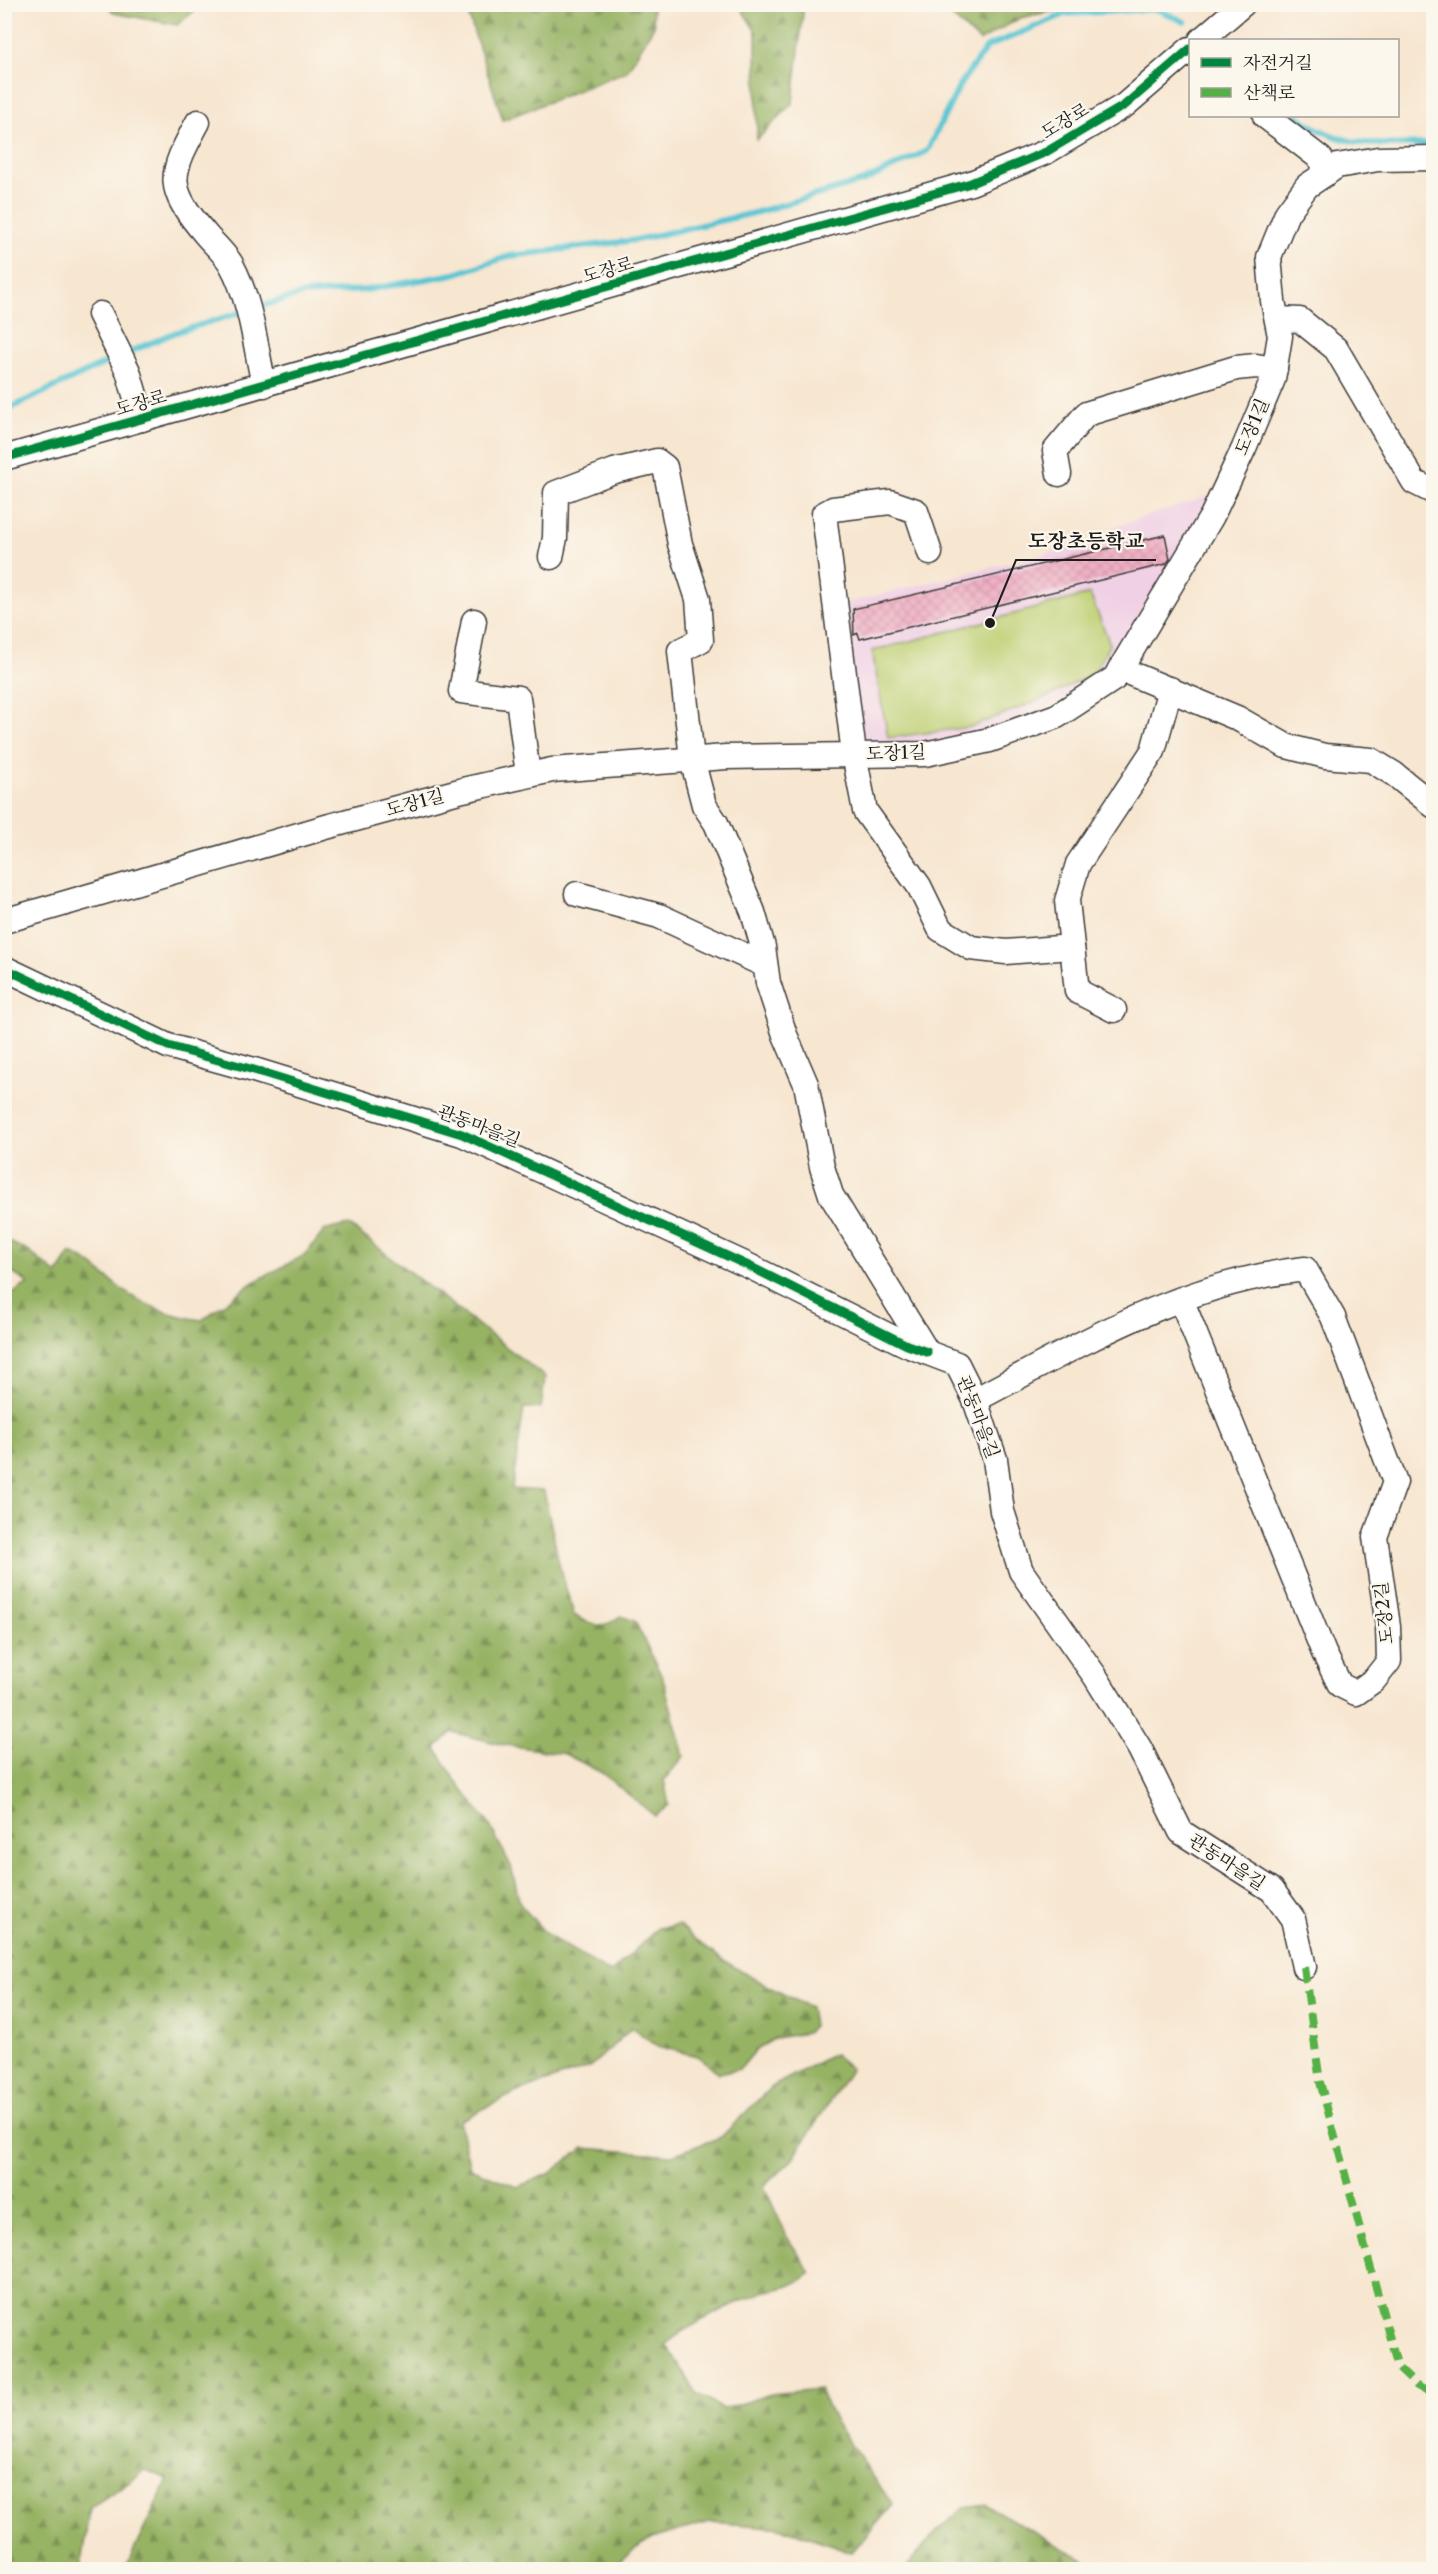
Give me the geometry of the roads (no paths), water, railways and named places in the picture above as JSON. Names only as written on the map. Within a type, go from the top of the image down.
[{"type":"street","name":"도장로","points":[[1204,39],[1243,4]]},
{"type":"street","name":"도장로","points":[[4,458],[971,183],[1046,152],[1125,105],[1189,52]]},
{"type":"street","points":[[1266,117],[1321,159],[1327,172]]},
{"type":"street","points":[[198,122],[182,152],[174,182],[182,206],[230,263],[242,289],[264,385]]},
{"type":"street","name":"도장1길","points":[[4,921],[326,827],[552,770],[692,759],[925,754],[990,740],[1057,716],[1115,678],[1212,516],[1244,448],[1275,369],[1280,336],[1269,257],[1287,213],[1307,186],[1337,166],[1378,159],[1434,158]]},
{"type":"street","points":[[100,314],[128,371],[142,419]]},
{"type":"street","points":[[1277,319],[1300,320],[1336,349],[1414,482],[1434,492]]},
{"type":"street","points":[[1059,474],[1055,451],[1086,414],[1236,368],[1256,366],[1275,369]]},
{"type":"street","points":[[551,557],[555,538],[556,493],[614,471],[657,461],[665,467],[680,544],[698,598],[701,640],[680,651],[692,759],[704,805],[716,823],[753,912],[768,983],[784,1035],[806,1084],[822,1167],[831,1194],[927,1352]]},
{"type":"street","points":[[930,553],[916,511],[890,502],[833,509],[824,514],[854,754],[865,811],[919,886],[940,929],[971,948],[1006,952],[1072,947]]},
{"type":"street","points":[[474,621],[461,691],[518,698],[528,775]]},
{"type":"street","points":[[1120,669],[1237,718],[1286,746],[1324,756],[1371,760],[1395,774],[1434,806]]},
{"type":"street","points":[[1114,1010],[1077,991],[1067,902],[1078,864],[1153,752],[1170,689]]},
{"type":"street","points":[[577,894],[659,916],[765,965]]},
{"type":"street","name":"관동마을길","points":[[4,968],[168,1046],[462,1134],[957,1364],[975,1400],[995,1459],[1002,1511],[1021,1571],[1095,1676],[1140,1749],[1181,1832],[1272,1890],[1293,1919],[1304,1967]]},
{"type":"street","name":"도장2길","points":[[975,1400],[1125,1320],[1181,1299],[1267,1273],[1305,1269],[1333,1317],[1395,1482],[1375,1537],[1388,1626],[1389,1661],[1374,1680],[1356,1693],[1340,1685],[1324,1653],[1181,1299]]},
{"type":"waterway","points":[[255,308],[303,294],[366,290],[454,274],[510,256],[636,240],[754,213],[864,181],[927,151],[961,83],[987,47],[1065,14],[1156,9],[1185,22]]},
{"type":"waterway","points":[[1299,117],[1314,127],[1346,140],[1397,145],[1434,144]]},
{"type":"waterway","points":[[125,354],[174,333],[242,312]]},
{"type":"waterway","points":[[4,411],[116,358]]},
{"type":"place","name":"도장초등학교","points":[[990,623]]}]
